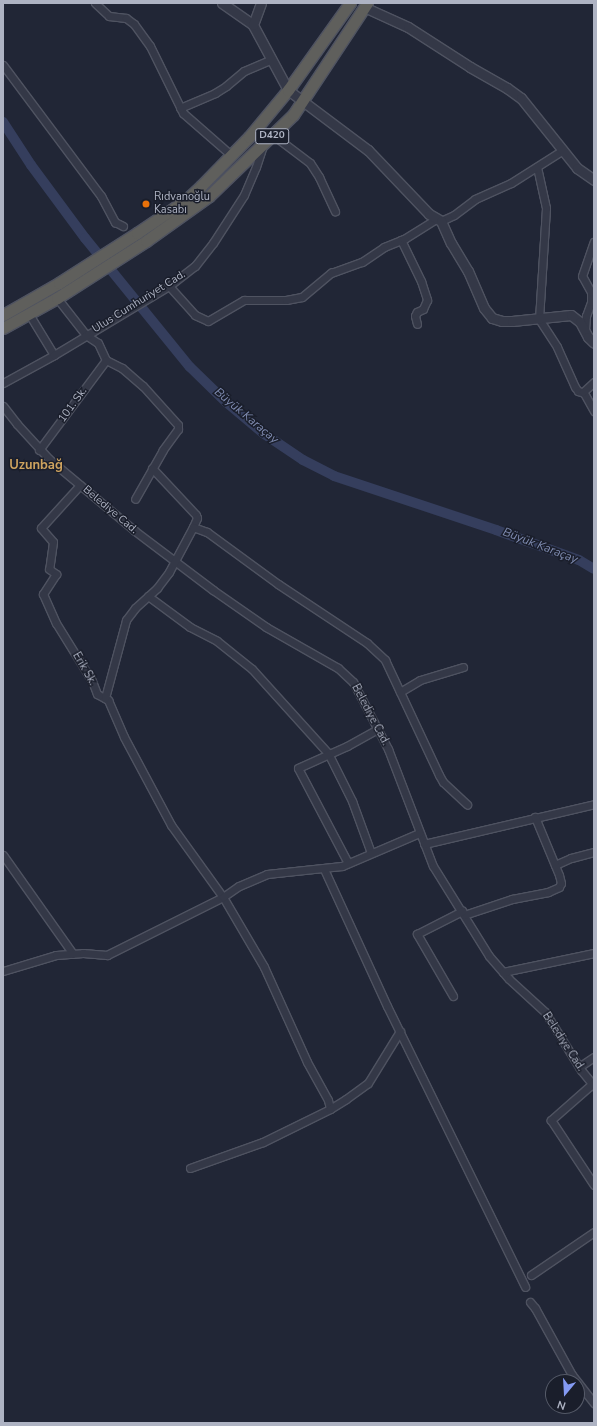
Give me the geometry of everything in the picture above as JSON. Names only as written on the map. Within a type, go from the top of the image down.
[{"type":"highway","name":"D420","points":[[3,315],[59,283],[138,233],[186,200],[249,137],[288,90],[350,3]]},
{"type":"highway","name":"D420","points":[[3,328],[57,298],[146,241],[209,196],[263,146],[293,115],[365,5]]},
{"type":"street","points":[[95,3],[109,16],[130,20],[139,30],[159,64],[186,118],[230,155]]},
{"type":"street","points":[[222,3],[253,25],[288,90],[368,150],[438,220],[468,271],[484,308],[492,318],[502,321],[539,319],[571,314],[580,322],[585,332],[594,343]]},
{"type":"street","points":[[253,25],[261,3]]},
{"type":"street","points":[[365,5],[408,27],[470,67],[508,88],[521,98],[577,168],[594,180]]},
{"type":"street","points":[[180,108],[215,93],[244,71],[272,59]]},
{"type":"street","points":[[3,65],[101,196],[115,222],[123,226]]},
{"type":"street","points":[[273,135],[310,163],[319,177],[335,212]]},
{"type":"street","name":"Ulus Cumhuriyet Cad.","points":[[3,383],[54,355],[170,286],[195,266],[213,243],[244,195],[263,146]]},
{"type":"street","points":[[170,286],[195,315],[208,321],[244,300],[286,300],[302,297],[331,273],[362,262],[384,247],[401,240],[438,220],[454,215],[475,199],[500,188],[563,150]]},
{"type":"street","points":[[537,167],[546,208],[539,319],[557,347],[575,387],[579,392],[583,392],[594,411]]},
{"type":"street","points":[[401,240],[421,281],[427,300],[423,309],[415,316],[417,324]]},
{"type":"street","points":[[585,332],[586,316],[593,298],[590,288],[582,276],[594,242]]},
{"type":"street","points":[[57,298],[86,335],[98,343],[106,360],[122,368],[143,386],[178,425],[178,429],[152,468],[135,499]]},
{"type":"street","points":[[29,314],[54,355]]},
{"type":"street","name":"101. Sk.","points":[[40,450],[106,360]]},
{"type":"street","points":[[583,392],[594,382]]},
{"type":"street","name":"Belediye Cad.","points":[[3,406],[40,450],[80,485],[175,561],[266,627],[338,668],[353,682],[391,756],[419,833],[433,866],[488,956],[545,1012],[579,1067],[593,1085]]},
{"type":"street","points":[[105,698],[126,620],[157,588],[175,561],[197,518],[196,515],[152,468]]},
{"type":"street","name":"Erik Sk.","points":[[80,485],[41,528],[53,542],[49,569],[56,574],[43,594],[56,623],[92,681],[97,694],[108,700],[124,737],[171,825],[223,897],[264,967],[307,1062],[328,1100],[330,1109]]},
{"type":"street","points":[[193,527],[208,532],[278,584],[367,643],[385,660],[439,775],[443,782],[467,804]]},
{"type":"street","points":[[148,596],[190,627],[217,641],[252,669],[328,753],[352,802],[371,853]]},
{"type":"street","points":[[400,692],[420,680],[464,667]]},
{"type":"street","points":[[348,864],[298,768],[328,753],[347,746],[378,729]]},
{"type":"street","points":[[424,844],[594,804]]},
{"type":"street","points":[[453,996],[417,934],[463,913],[512,899],[555,890],[561,883],[546,842],[535,818]]},
{"type":"street","points":[[3,971],[56,955],[107,954],[223,897],[239,886],[267,874],[342,866],[419,833]]},
{"type":"street","points":[[554,865],[571,858],[594,852]]},
{"type":"street","points":[[3,855],[73,954]]},
{"type":"street","points":[[324,869],[387,1006],[525,1287]]},
{"type":"street","points":[[503,972],[594,953]]},
{"type":"street","points":[[190,1168],[263,1142],[330,1109],[368,1083],[400,1031]]},
{"type":"street","points":[[579,1067],[594,1057]]},
{"type":"street","points":[[593,1085],[551,1120],[594,1185]]},
{"type":"street","points":[[531,1275],[594,1232]]},
{"type":"street","points":[[530,1302],[535,1308],[572,1375],[594,1403]]},
{"type":"waterway","name":"Büyük Karaçay","points":[[3,122],[31,165],[85,238],[190,367],[226,402],[263,433],[303,460],[334,476],[496,530],[579,560],[594,569]]},
{"type":"place","name":"Rıdvanoğlu Kasabı","points":[[146,204]]},
{"type":"district","name":"Uzunbağ","points":[[36,465]]}]
